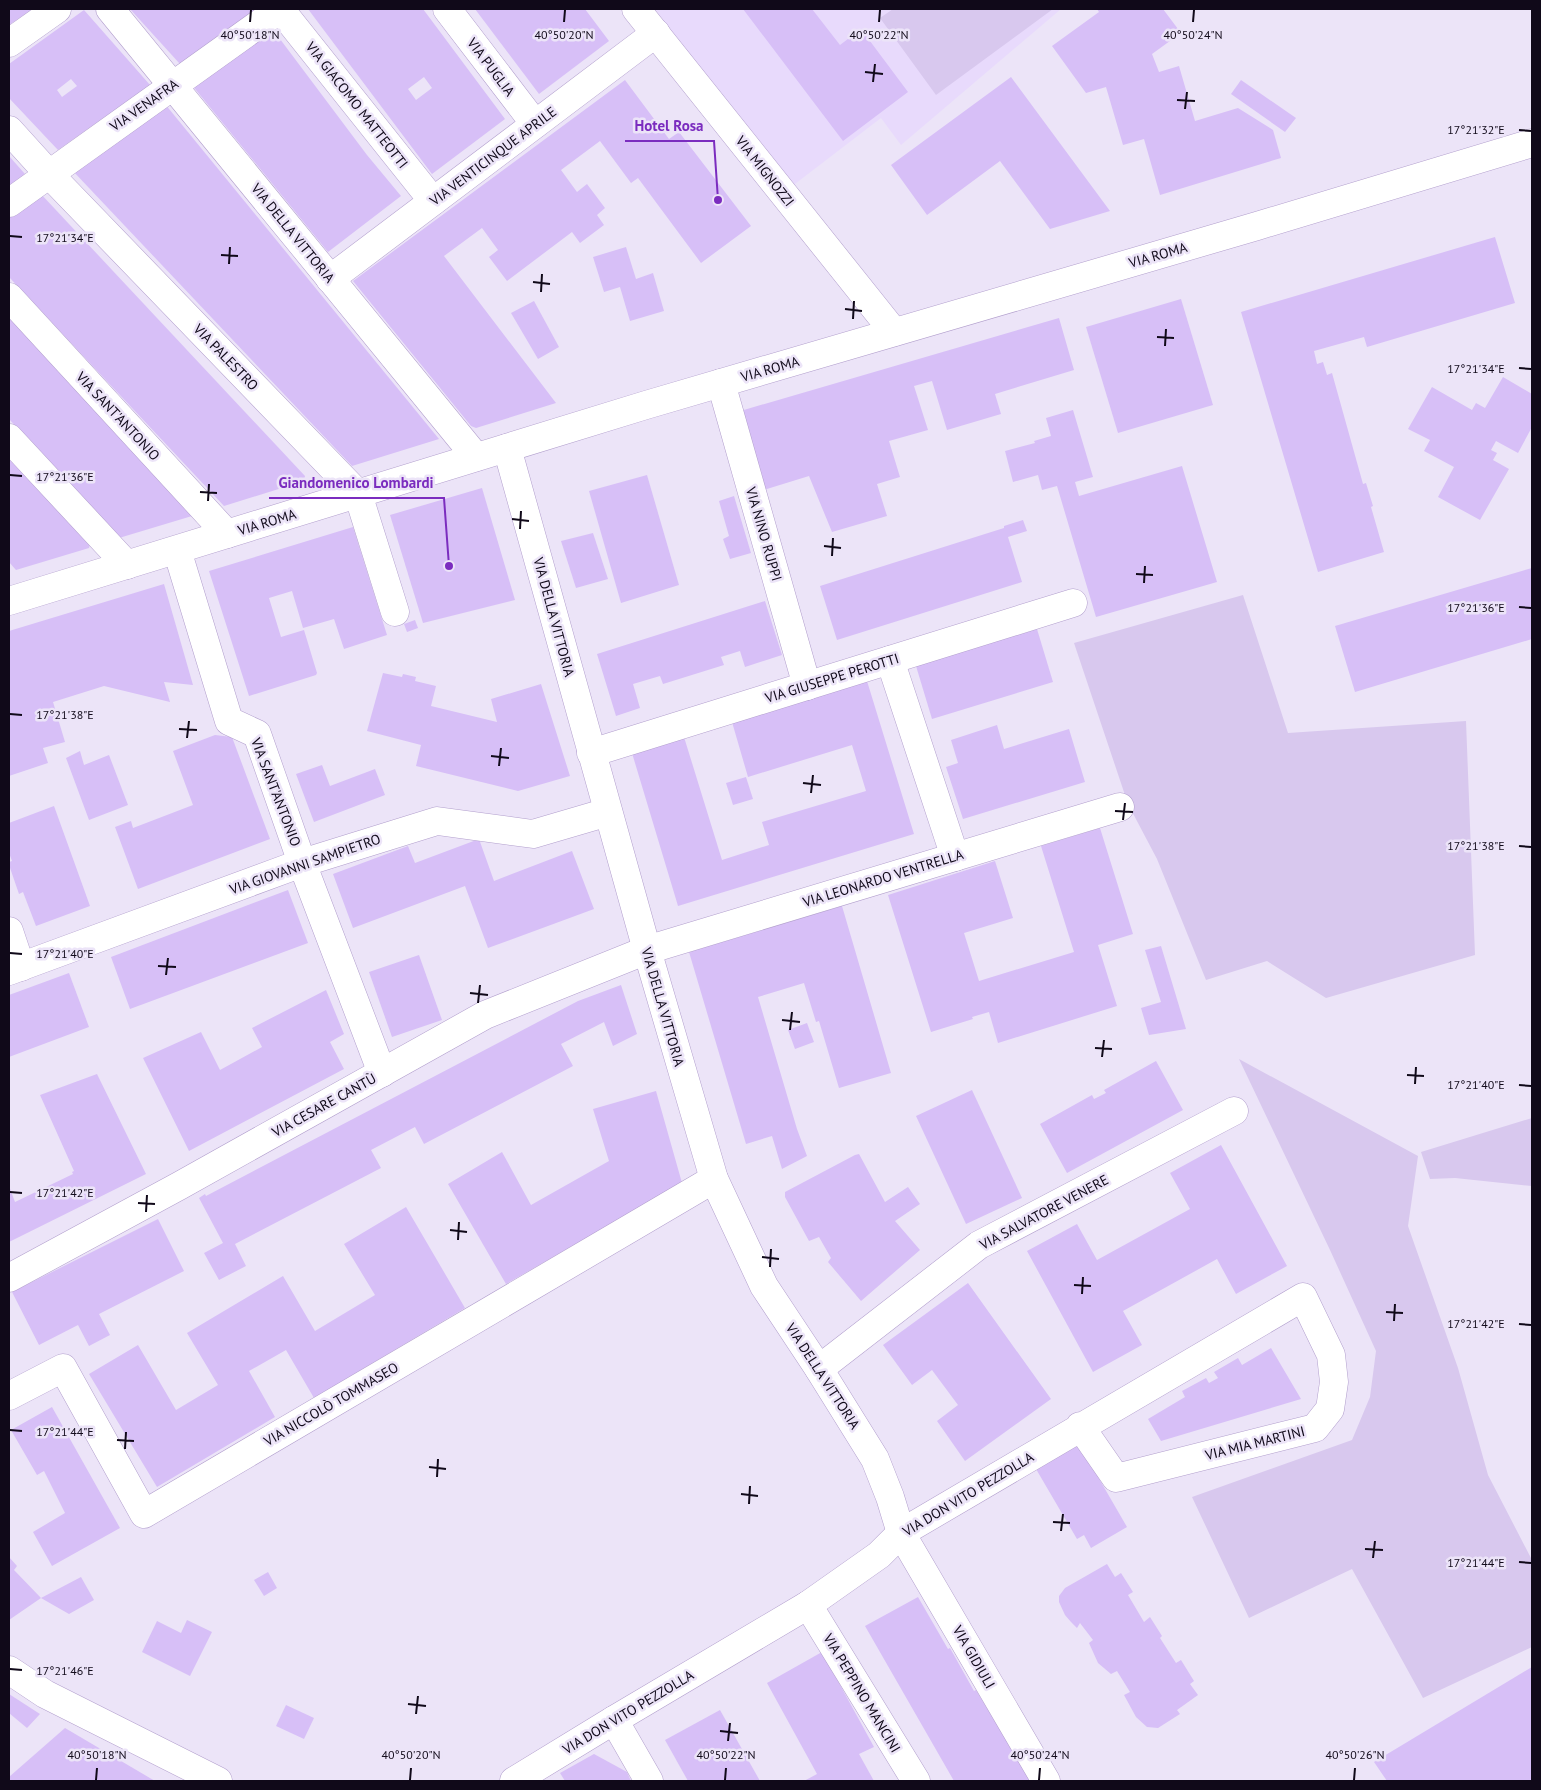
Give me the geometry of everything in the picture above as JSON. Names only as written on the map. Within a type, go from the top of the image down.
[{"type":"street","points":[[9,44],[57,9]]},
{"type":"street","name":"VIA DELLA VITTORIA","points":[[110,9],[476,458]]},
{"type":"street","name":"VIA VENAFRA","points":[[9,203],[48,173],[280,9]]},
{"type":"street","name":"VIA GIACOMO MATTEOTTI","points":[[280,9],[433,201]]},
{"type":"street","name":"VIA PUGLIA","points":[[448,9],[535,124]]},
{"type":"street","name":"VIA MIGNOZZI","points":[[636,9],[894,332]]},
{"type":"street","name":"VIA VENTICINQUE APRILE","points":[[330,279],[656,33]]},
{"type":"street","name":"VIA PALESTRO","points":[[9,130],[48,173],[358,494],[395,612]]},
{"type":"street","name":"VIA ROMA","points":[[11,597],[127,565],[721,383],[1247,229],[1532,143]]},
{"type":"street","name":"VIA SANT'ANTONIO","points":[[9,297],[227,534]]},
{"type":"street","name":"VIA NINO RUPPI","points":[[721,383],[807,686]]},
{"type":"street","points":[[9,438],[127,565]]},
{"type":"street","name":"VIA DELLA VITTORIA","points":[[507,448],[647,950],[714,1179],[764,1286],[875,1459],[901,1533]]},
{"type":"street","name":"VIA SANT'ANTONIO","points":[[177,550],[228,721],[257,734],[302,863],[382,1073]]},
{"type":"street","name":"VIA GIUSEPPE PEROTTI","points":[[592,752],[1073,603]]},
{"type":"street","points":[[890,660],[955,857]]},
{"type":"street","name":"VIA LEONARDO VENTRELLA","points":[[647,950],[1120,807]]},
{"type":"street","name":"VIA GIOVANNI SAMPIETRO","points":[[15,969],[302,863],[437,821],[533,834],[608,812]]},
{"type":"street","points":[[9,931],[15,969]]},
{"type":"street","name":"VIA CESARE CANTÙ","points":[[9,1278],[179,1186],[485,1015],[647,950]]},
{"type":"street","name":"VIA SALVATORE VENERE","points":[[819,1369],[979,1245],[1234,1111]]},
{"type":"street","name":"VIA NICCOLÒ TOMMASEO","points":[[9,1396],[63,1368],[144,1514],[714,1179]]},
{"type":"street","name":"VIA DON VITO PEZZOLLA","points":[[514,1781],[808,1605],[879,1555],[901,1533],[1080,1426],[1303,1297]]},
{"type":"street","name":"VIA MIA MARTINI","points":[[1080,1426],[1116,1478],[1315,1428],[1330,1410],[1334,1382],[1331,1355],[1303,1297]]},
{"type":"street","name":"VIA GIDIULI","points":[[901,1533],[1046,1781]]},
{"type":"street","name":"VIA PEPPINO MANCINI","points":[[808,1605],[916,1781]]},
{"type":"street","points":[[9,1670],[45,1694],[218,1781]]},
{"type":"street","points":[[614,1720],[649,1781]]},
{"type":"shaded area","points":[[655,9],[1061,9],[901,145],[881,118],[791,187]]},
{"type":"shaded area","points":[[893,9],[1053,9],[936,95],[880,18]]},
{"type":"shaded area","points":[[1243,595],[1288,733],[1466,721],[1475,955],[1326,998],[1267,961],[1206,980],[1157,859],[1128,804],[1074,643]]},
{"type":"shaded area","points":[[1239,1059],[1418,1156],[1408,1226],[1458,1368],[1488,1475],[1532,1560],[1532,1647],[1423,1698],[1352,1569],[1249,1618],[1192,1497],[1352,1440],[1370,1397],[1376,1351]]},
{"type":"shaded area","points":[[1532,1118],[1532,1186],[1455,1178],[1430,1179],[1421,1152]]},
{"type":"building","points":[[9,9],[33,9],[9,25]]},
{"type":"building","points":[[130,9],[256,9],[180,64]]},
{"type":"building","points":[[308,9],[423,9],[505,119],[432,174]],"holes":[[[424,77],[432,88],[416,100],[408,89]]]},
{"type":"building","points":[[475,9],[585,9],[609,41],[539,94]]},
{"type":"building","points":[[743,9],[812,9],[840,45],[861,29],[908,92],[843,141]]},
{"type":"building","points":[[1097,9],[1163,9],[1181,33],[1152,54],[1159,72],[1179,66],[1195,121],[1238,108],[1273,130],[1281,158],[1160,195],[1144,139],[1123,145],[1106,87],[1086,93],[1052,46],[1099,12]]},
{"type":"building","points":[[84,10],[150,85],[58,150],[9,98],[9,64]],"holes":[[[71,79],[77,86],[62,97],[57,90]]]},
{"type":"building","points":[[271,27],[367,155],[401,196],[328,252],[191,84]]},
{"type":"building","points":[[1011,77],[1110,211],[1050,229],[1000,161],[927,215],[891,165]]},
{"type":"building","points":[[625,80],[669,139],[679,132],[751,226],[701,263],[638,178],[631,183],[600,141],[561,170],[577,192],[587,184],[605,208],[597,215],[604,225],[580,243],[572,232],[507,281],[489,257],[498,250],[482,228],[444,256],[556,403],[476,428],[471,426],[353,281]]},
{"type":"building","points":[[1241,80],[1296,118],[1285,132],[1231,94]]},
{"type":"building","points":[[165,104],[439,439],[352,466],[72,170]]},
{"type":"building","points":[[9,156],[25,174],[9,186]]},
{"type":"building","points":[[40,193],[305,476],[304,481],[224,506],[9,277],[9,216]]},
{"type":"building","points":[[1495,237],[1515,303],[1367,347],[1364,337],[1314,351],[1317,364],[1323,362],[1327,375],[1332,373],[1363,484],[1366,483],[1373,506],[1371,507],[1384,552],[1318,572],[1241,312]]},
{"type":"building","points":[[626,247],[636,279],[653,273],[664,311],[630,321],[620,287],[604,292],[593,257]]},
{"type":"building","points":[[1181,299],[1213,405],[1118,433],[1086,327]]},
{"type":"building","points":[[534,301],[559,347],[538,359],[511,313]]},
{"type":"building","points":[[9,314],[192,516],[119,538],[9,419]]},
{"type":"building","points":[[1059,318],[1074,370],[995,394],[1001,414],[947,430],[932,381],[914,386],[928,430],[889,441],[900,477],[877,484],[887,516],[832,532],[809,476],[760,491],[737,412]]},
{"type":"building","points":[[1503,377],[1532,394],[1532,427],[1518,453],[1496,441],[1491,450],[1497,453],[1493,460],[1509,469],[1480,520],[1438,497],[1454,467],[1424,451],[1430,440],[1408,429],[1432,387],[1472,410],[1476,403],[1485,408]]},
{"type":"building","points":[[1073,410],[1093,477],[1075,482],[1079,496],[1182,466],[1217,582],[1096,617],[1057,486],[1042,490],[1038,475],[1013,482],[1005,451],[1035,443],[1034,441],[1051,436],[1046,418]]},
{"type":"building","points":[[9,456],[90,544],[89,548],[16,570],[9,562]]},
{"type":"building","points":[[647,475],[679,585],[621,603],[589,491]]},
{"type":"building","points":[[482,488],[515,600],[423,623],[390,515]]},
{"type":"building","points":[[734,496],[751,553],[730,559],[723,539],[729,536],[719,501]]},
{"type":"building","points":[[1023,520],[1027,531],[1008,537],[1022,582],[837,640],[820,586],[1004,528],[1004,526]]},
{"type":"building","points":[[353,527],[387,635],[344,649],[334,619],[303,628],[292,591],[269,598],[281,637],[304,630],[317,673],[316,675],[249,696],[209,571]]},
{"type":"building","points":[[593,533],[608,579],[576,588],[561,541]]},
{"type":"building","points":[[1532,568],[1532,639],[1355,692],[1335,626]]},
{"type":"building","points":[[164,584],[193,685],[164,682],[170,702],[104,686],[53,702],[65,742],[43,748],[48,763],[9,776],[9,631]]},
{"type":"building","points":[[765,601],[782,655],[745,667],[740,651],[721,657],[724,665],[663,684],[660,676],[633,684],[640,708],[616,716],[597,654]]},
{"type":"building","points":[[415,620],[418,628],[407,632],[404,624]]},
{"type":"building","points":[[1037,629],[1053,682],[932,719],[916,666]]},
{"type":"building","points":[[383,673],[402,677],[403,674],[416,677],[415,681],[436,686],[431,706],[497,722],[491,699],[541,684],[570,776],[518,791],[416,766],[421,745],[367,731]]},
{"type":"building","points":[[867,681],[914,834],[678,906],[632,753],[684,737],[722,860],[769,845],[762,822],[866,791],[852,745],[748,777],[732,722]]},
{"type":"building","points":[[997,725],[1004,749],[1069,729],[1085,782],[963,819],[946,767],[958,763],[951,740]]},
{"type":"building","points":[[215,735],[232,737],[270,839],[138,889],[115,827],[131,821],[133,828],[193,805],[173,751]]},
{"type":"building","points":[[80,751],[84,765],[109,755],[128,805],[89,820],[66,758]]},
{"type":"building","points":[[322,765],[330,786],[375,769],[385,795],[314,822],[296,774]]},
{"type":"building","points":[[746,777],[753,799],[733,805],[726,783]]},
{"type":"building","points":[[54,806],[90,906],[36,926],[23,892],[19,894],[9,865],[9,862],[12,861],[9,853],[9,823]]},
{"type":"building","points":[[1100,828],[1133,934],[1098,945],[1117,1006],[998,1043],[989,1012],[931,1032],[888,895],[995,861],[1013,918],[964,933],[979,981],[1074,952],[1041,846]]},
{"type":"building","points":[[479,839],[494,881],[572,851],[594,909],[488,948],[465,886],[353,928],[333,874],[408,846],[415,863]]},
{"type":"building","points":[[288,890],[308,943],[130,1009],[111,957]]},
{"type":"building","points":[[842,906],[891,1073],[839,1088],[819,1021],[816,1022],[804,983],[758,997],[797,1129],[807,1156],[782,1169],[772,1136],[746,1144],[689,952]]},
{"type":"building","points":[[1161,946],[1186,1029],[1149,1035],[1141,1008],[1161,1002],[1145,950]]},
{"type":"building","points":[[419,955],[442,1020],[392,1037],[369,972]]},
{"type":"building","points":[[69,973],[89,1027],[9,1057],[9,995]]},
{"type":"building","points":[[621,985],[637,1034],[613,1046],[604,1022],[561,1044],[573,1066],[424,1144],[415,1127],[371,1150],[381,1168],[235,1244],[246,1266],[219,1280],[204,1253],[223,1243],[199,1198],[578,1001]]},
{"type":"building","points":[[326,990],[344,1034],[330,1042],[344,1069],[189,1151],[143,1058],[201,1032],[220,1070],[262,1047],[252,1028]]},
{"type":"building","points":[[807,1023],[814,1042],[795,1049],[788,1030]]},
{"type":"building","points":[[1156,1061],[1183,1110],[1067,1173],[1040,1124],[1092,1095],[1094,1099],[1106,1093],[1104,1090]]},
{"type":"building","points":[[97,1074],[146,1174],[9,1242],[9,1186],[15,1202],[73,1174],[72,1172],[74,1171],[40,1095]]},
{"type":"building","points":[[972,1090],[1022,1198],[966,1224],[916,1116]]},
{"type":"building","points":[[656,1091],[682,1183],[506,1284],[448,1184],[502,1152],[531,1205],[609,1161],[593,1109]]},
{"type":"building","points":[[1221,1145],[1287,1266],[1236,1294],[1217,1259],[1123,1311],[1142,1345],[1093,1372],[1027,1251],[1077,1224],[1097,1260],[1190,1209],[1170,1173]]},
{"type":"building","points":[[859,1154],[885,1202],[908,1187],[920,1204],[895,1221],[920,1250],[861,1301],[828,1262],[831,1258],[819,1237],[809,1241],[785,1197],[785,1192]]},
{"type":"building","points":[[406,1207],[465,1308],[314,1398],[286,1350],[249,1371],[275,1417],[157,1487],[89,1374],[138,1345],[176,1410],[218,1385],[187,1333],[283,1276],[315,1331],[375,1295],[344,1244]]},
{"type":"building","points":[[158,1219],[184,1271],[99,1314],[110,1335],[89,1346],[78,1325],[39,1345],[12,1292]]},
{"type":"building","points":[[968,1283],[1051,1399],[965,1461],[937,1421],[958,1405],[932,1370],[912,1385],[883,1345]]},
{"type":"building","points":[[1271,1348],[1301,1399],[1161,1441],[1148,1419],[1185,1397],[1182,1391],[1206,1378],[1209,1383],[1218,1378],[1214,1372],[1238,1358],[1242,1365]]},
{"type":"building","points":[[52,1407],[120,1528],[52,1566],[33,1532],[65,1513],[44,1471],[37,1475],[11,1430]]},
{"type":"building","points":[[1072,1432],[1127,1527],[1091,1548],[1084,1535],[1077,1539],[1029,1457]]},
{"type":"building","points":[[9,1557],[17,1566],[14,1570],[41,1598],[9,1620]]},
{"type":"building","points":[[1107,1564],[1115,1577],[1121,1573],[1133,1592],[1128,1595],[1144,1622],[1150,1617],[1162,1636],[1160,1638],[1176,1663],[1181,1660],[1194,1681],[1190,1684],[1198,1695],[1177,1710],[1180,1714],[1158,1728],[1147,1727],[1136,1717],[1124,1695],[1130,1692],[1117,1671],[1111,1674],[1098,1663],[1089,1643],[1093,1640],[1080,1623],[1077,1628],[1071,1622],[1065,1615],[1059,1602],[1059,1596],[1065,1588]]},
{"type":"building","points":[[268,1572],[277,1588],[264,1596],[254,1580]]},
{"type":"building","points":[[81,1577],[94,1600],[69,1614],[41,1598]]},
{"type":"building","points":[[918,1597],[948,1649],[950,1648],[974,1691],[976,1690],[1031,1781],[954,1781],[865,1626]]},
{"type":"building","points":[[187,1620],[212,1632],[190,1676],[142,1652],[157,1621],[181,1633]]},
{"type":"building","points":[[822,1652],[874,1747],[859,1754],[874,1781],[804,1781],[817,1774],[767,1683]]},
{"type":"building","points":[[1532,1667],[1532,1781],[1387,1781],[1374,1762]]},
{"type":"building","points":[[9,1694],[40,1714],[27,1728],[9,1713]]},
{"type":"building","points":[[286,1705],[314,1718],[304,1739],[276,1726]]},
{"type":"building","points":[[720,1710],[760,1781],[688,1781],[665,1740]]},
{"type":"building","points":[[65,1728],[155,1781],[9,1781],[9,1777]]},
{"type":"building","points":[[594,1754],[627,1772],[631,1781],[565,1781],[560,1773]]},
{"type":"place","name":"Hotel Rosa","points":[[718,200]]},
{"type":"place","name":"Giandomenico Lombardi","points":[[449,566]]}]
